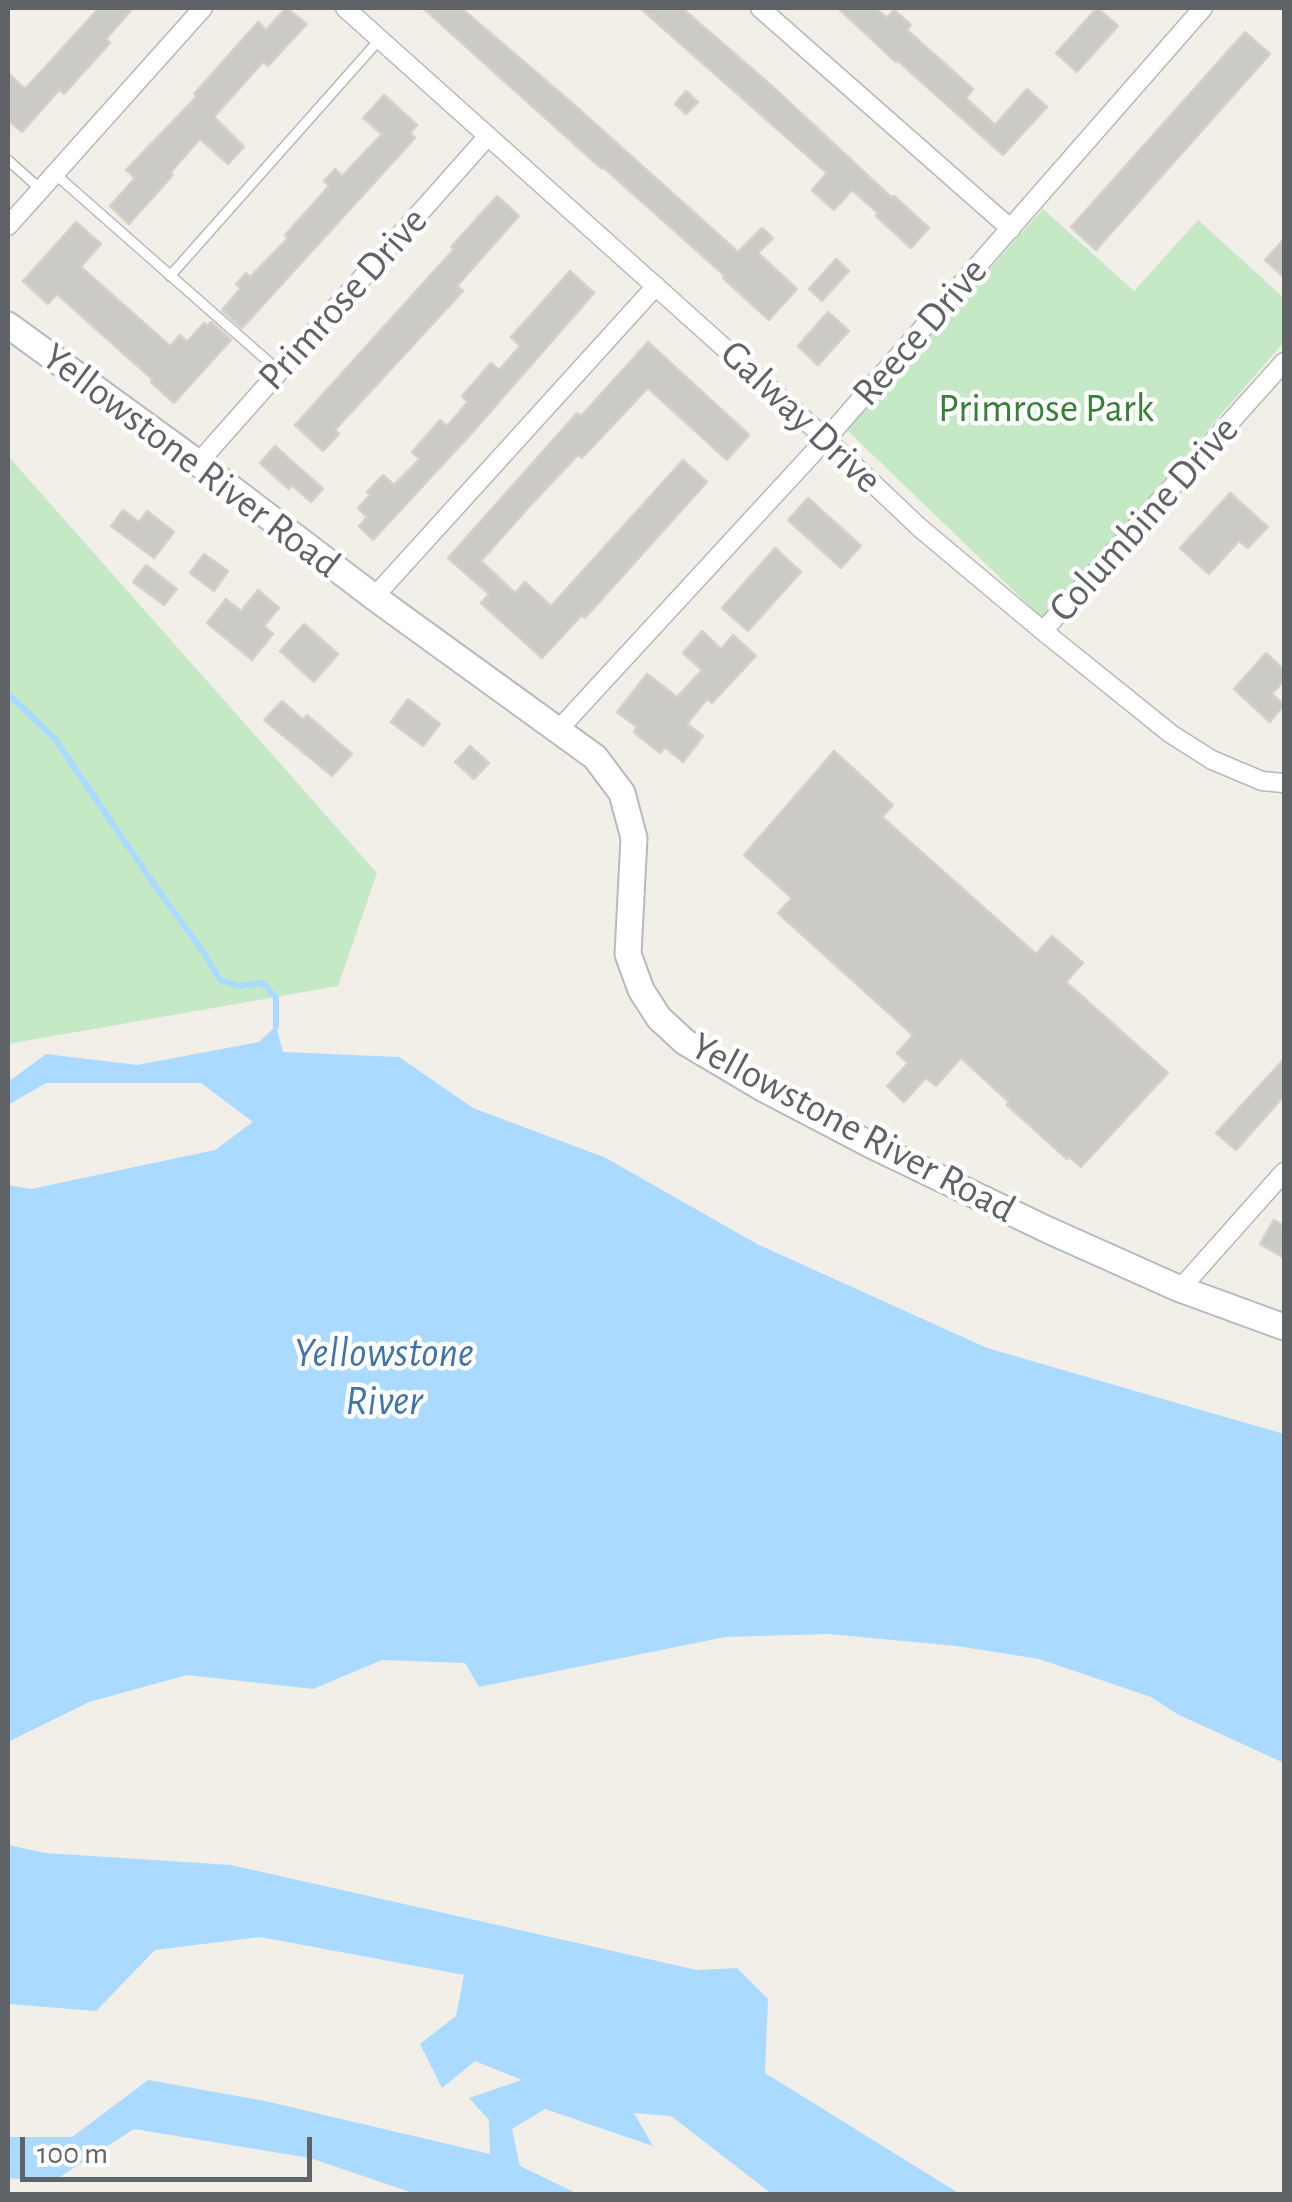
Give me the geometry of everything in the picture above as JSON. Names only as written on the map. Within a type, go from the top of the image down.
[{"type":"street","points":[[8,226],[203,8]]},
{"type":"street","name":"Galway Drive","points":[[345,8],[920,528],[1043,631],[1171,734],[1212,760],[1262,781],[1284,783]]},
{"type":"street","points":[[760,8],[1011,229]]},
{"type":"street","name":"Reece Drive","points":[[559,729],[826,439],[1011,229],[1194,11]]},
{"type":"street","name":"Primrose Drive","points":[[198,463],[488,136]]},
{"type":"street","name":"Yellowstone River Road","points":[[374,597],[656,286]]},
{"type":"street","name":"Yellowstone River Road","points":[[8,325],[594,758],[622,794],[634,838],[628,954],[641,990],[659,1018],[685,1042],[764,1089],[872,1145],[1048,1230],[1180,1289],[1284,1327]]},
{"type":"street","name":"Columbine Drive","points":[[1043,631],[1284,362]]},
{"type":"street","points":[[1180,1289],[1284,1172]]},
{"type":"lane","points":[[170,276],[380,39]]},
{"type":"lane","points":[[8,160],[40,189]]},
{"type":"lane","points":[[54,173],[278,371]]},
{"type":"green space","name":"Primrose Park","points":[[1043,209],[1134,291],[1198,220],[1284,298],[1284,342],[1043,619],[846,429]]},
{"type":"green space","points":[[8,456],[377,873],[338,986],[8,1044]]},
{"type":"water","name":"Yellowstone River","points":[[276,1026],[283,1052],[399,1057],[473,1108],[606,1158],[757,1244],[987,1348],[1284,1434],[1284,1763],[1177,1714],[1151,1697],[1039,1659],[957,1646],[829,1634],[725,1637],[479,1687],[465,1663],[382,1660],[313,1689],[187,1675],[89,1702],[8,1742],[8,1185],[31,1189],[215,1150],[253,1122],[201,1083],[46,1083],[8,1105],[8,1082],[46,1054],[137,1065],[259,1042]]},
{"type":"water","points":[[8,1845],[45,1853],[231,1865],[697,1970],[737,1968],[768,1999],[765,2073],[960,2194],[772,2194],[671,2116],[634,2113],[653,2146],[545,2109],[512,2129],[520,2166],[578,2194],[416,2194],[310,2158],[134,2129],[52,2182],[8,2178],[8,2137],[72,2137],[148,2080],[265,2101],[490,2154],[489,2120],[469,2098],[522,2080],[475,2061],[442,2088],[420,2044],[456,2016],[464,1975],[260,1937],[155,1950],[96,2011],[8,2004]]},
{"type":"building","points":[[99,8],[133,8],[106,39],[110,43],[64,94],[59,90],[22,132],[8,120],[8,73],[25,89]]},
{"type":"building","points":[[286,8],[307,24],[268,66],[263,62],[214,117],[244,147],[228,164],[200,139],[129,224],[110,206],[135,178],[126,170],[197,96],[194,94],[258,22],[266,30]]},
{"type":"building","points":[[423,8],[461,8],[738,252],[762,228],[773,238],[758,253],[797,289],[769,320],[725,276]]},
{"type":"building","points":[[640,8],[682,8],[929,228],[911,248],[852,190],[834,210],[812,190],[827,173]]},
{"type":"building","points":[[838,8],[875,8],[887,18],[894,10],[911,25],[907,30],[973,89],[966,98],[995,125],[1027,89],[1047,107],[1003,155]]},
{"type":"building","points":[[1097,8],[1118,26],[1077,72],[1056,53]]},
{"type":"building","points":[[1245,32],[1270,54],[1096,250],[1071,227]]},
{"type":"building","points":[[686,91],[698,102],[686,114],[675,104]]},
{"type":"building","points":[[384,95],[417,125],[410,133],[415,138],[242,328],[222,310],[241,288],[236,284],[246,273],[250,277],[288,238],[285,235],[329,186],[324,181],[335,169],[342,176],[382,134],[363,118]]},
{"type":"building","points":[[497,196],[519,216],[457,286],[463,291],[335,430],[339,434],[323,451],[295,425]]},
{"type":"building","points":[[76,222],[101,244],[81,267],[170,346],[180,335],[187,342],[204,323],[207,326],[211,322],[231,340],[174,403],[57,294],[48,304],[23,281]]},
{"type":"building","points":[[1284,239],[1284,277],[1265,260]]},
{"type":"building","points":[[836,259],[849,271],[822,301],[809,289]]},
{"type":"building","points":[[570,271],[594,293],[373,540],[359,526],[367,517],[358,508],[370,495],[367,492],[383,475],[394,485],[420,459],[412,452],[440,420],[447,426],[468,402],[462,396],[491,363],[499,370],[520,346],[511,337]]},
{"type":"building","points":[[828,312],[849,331],[818,365],[798,346]]},
{"type":"building","points":[[648,342],[749,435],[727,460],[648,388],[529,507],[481,561],[515,593],[525,582],[551,606],[683,460],[707,482],[585,618],[582,615],[542,658],[481,603],[489,594],[448,558],[577,413],[581,416]]},
{"type":"building","points":[[275,446],[323,489],[311,502],[292,485],[289,489],[260,463]]},
{"type":"building","points":[[1230,493],[1268,527],[1248,548],[1239,541],[1209,574],[1180,548]]},
{"type":"building","points":[[808,498],[861,546],[841,568],[788,520]]},
{"type":"building","points":[[123,510],[139,522],[147,511],[174,532],[154,558],[111,526]]},
{"type":"building","points":[[775,548],[801,572],[748,631],[722,608]]},
{"type":"building","points":[[204,554],[228,571],[214,591],[190,573]]},
{"type":"building","points":[[146,565],[177,589],[164,605],[133,582]]},
{"type":"building","points":[[258,590],[279,608],[264,626],[273,634],[252,660],[207,623],[226,599],[241,611]]},
{"type":"building","points":[[304,624],[338,654],[314,682],[280,651]]},
{"type":"building","points":[[702,631],[721,649],[733,635],[756,656],[712,703],[707,699],[687,724],[703,736],[683,762],[665,747],[660,753],[617,712],[647,674],[677,697],[702,670],[683,653]]},
{"type":"building","points":[[1266,653],[1284,670],[1284,680],[1272,694],[1284,705],[1270,722],[1234,689]]},
{"type":"building","points":[[408,699],[440,724],[423,746],[391,722]]},
{"type":"building","points":[[282,701],[303,720],[307,715],[352,754],[332,776],[264,720]]},
{"type":"building","points":[[470,746],[489,763],[474,779],[455,762]]},
{"type":"building","points":[[834,751],[893,805],[882,817],[1036,954],[1052,936],[1083,963],[1066,982],[1168,1073],[1081,1167],[1007,1105],[1009,1102],[961,1058],[936,1086],[926,1078],[904,1102],[887,1086],[908,1063],[897,1053],[913,1035],[778,913],[792,898],[744,855]]},
{"type":"building","points":[[1284,1059],[1284,1096],[1236,1150],[1216,1133]]},
{"type":"building","points":[[1274,1220],[1284,1226],[1284,1258],[1260,1244]]},
{"type":"waterway","points":[[8,694],[55,739],[220,980],[239,986],[263,983],[276,998],[276,1026]]}]
